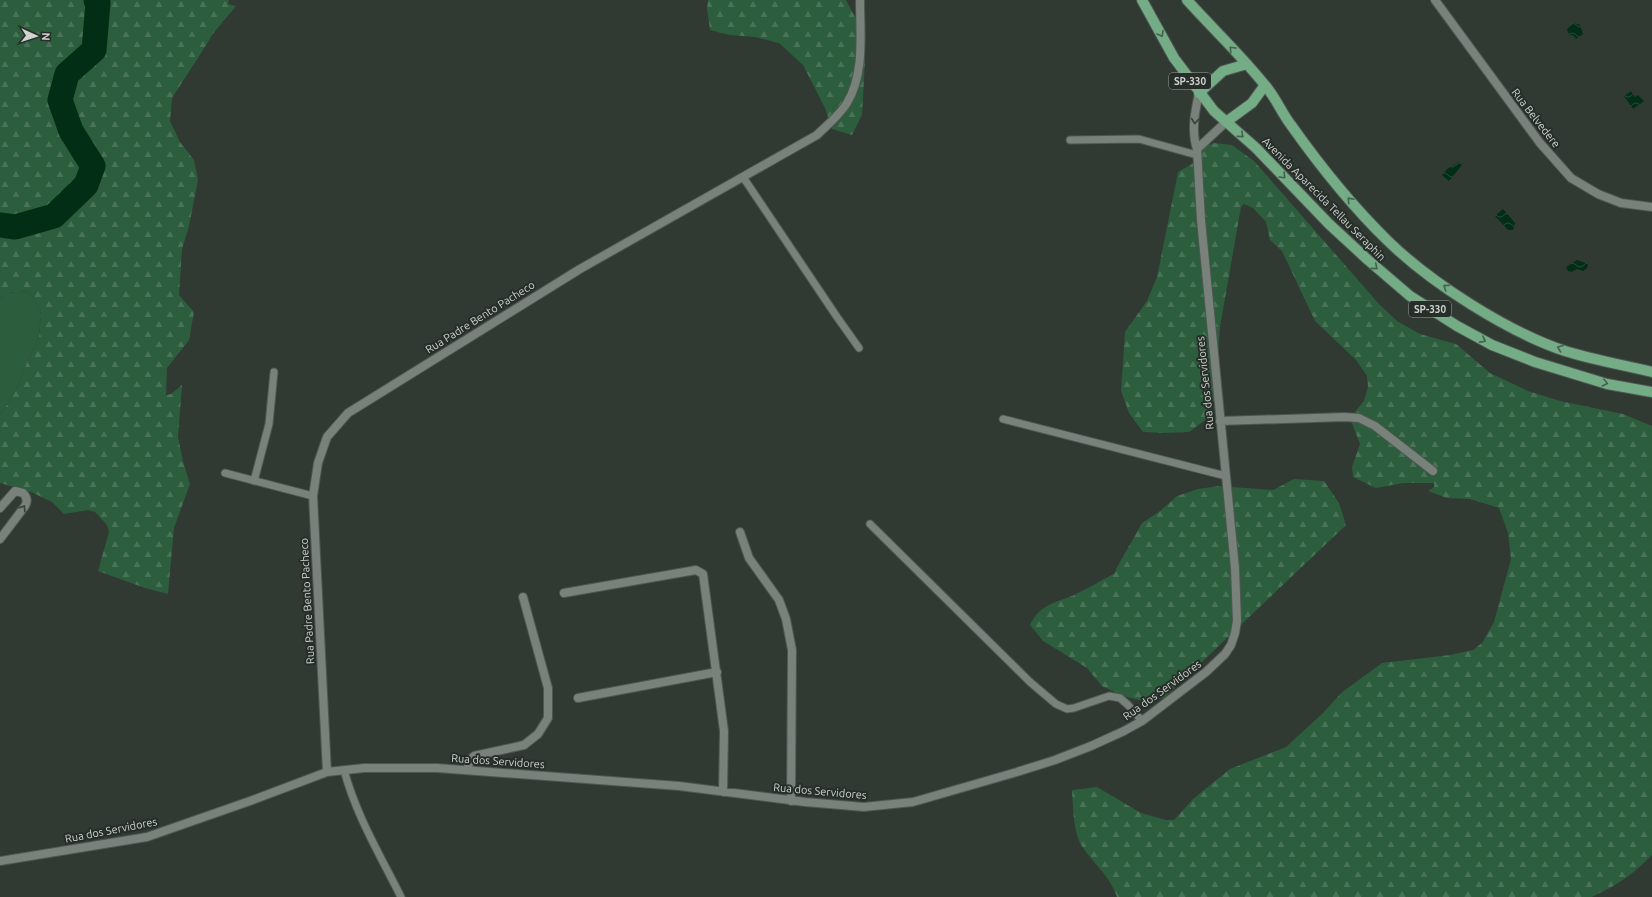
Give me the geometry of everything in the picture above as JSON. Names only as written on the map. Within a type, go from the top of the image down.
[{"type":"main road","name":"Avenida Aparecida Tellau Seraphin","points":[[1142,0],[1174,58],[1214,111],[1256,148],[1329,224],[1410,296],[1457,326],[1492,345],[1535,362],[1607,384],[1652,392]]},
{"type":"main road","name":"Avenida Aparecida Tellau Seraphin","points":[[1186,0],[1265,85],[1290,124],[1341,189],[1383,236],[1413,264],[1473,306],[1535,338],[1564,350],[1591,358],[1652,372]]},
{"type":"main road","points":[[1199,93],[1223,71],[1247,64]]},
{"type":"main road","points":[[1226,122],[1252,103],[1265,85]]},
{"type":"street","name":"Rua Padre Bento Pacheco","points":[[327,772],[313,496],[318,463],[327,437],[348,412],[580,269],[816,134],[835,118],[847,103],[856,82],[859,64],[860,0]]},
{"type":"street","name":"Rua Belvedere","points":[[1435,0],[1540,143],[1571,178],[1598,194],[1622,204],[1652,207]]},
{"type":"street","name":"Rua dos Servidores","points":[[0,861],[147,837],[327,772],[344,770],[391,767],[467,770],[679,786],[791,800],[864,807],[913,802],[1055,760],[1091,746],[1142,721],[1206,672],[1225,654],[1236,633],[1235,568],[1201,220],[1197,152],[1193,138],[1196,106],[1199,93]]},
{"type":"street","points":[[1197,152],[1226,122]]},
{"type":"street","points":[[1220,421],[1344,416],[1359,418],[1375,426],[1434,471]]},
{"type":"street","points":[[0,508],[15,491],[20,491],[26,497],[27,503],[0,539]]},
{"type":"street","points":[[740,532],[749,558],[779,600],[786,619],[792,650],[791,800]]},
{"type":"street","points":[[564,592],[696,570],[704,574],[724,731],[723,792]]},
{"type":"street","points":[[467,770],[470,760],[474,756],[524,745],[538,734],[548,718],[548,688],[523,597]]},
{"type":"street","points":[[578,698],[717,672]]},
{"type":"lane","points":[[1070,140],[1138,139],[1197,152]]},
{"type":"lane","points":[[743,177],[832,311],[859,348]]},
{"type":"lane","points":[[254,481],[269,424],[274,372]]},
{"type":"lane","points":[[1003,419],[1226,476]]},
{"type":"lane","points":[[226,473],[313,496]]},
{"type":"lane","points":[[870,524],[1030,682],[1056,704],[1067,709],[1109,696],[1120,698],[1128,704],[1142,721]]},
{"type":"lane","points":[[344,770],[349,789],[360,817],[401,897]]},
{"type":"green space","points":[[0,0],[229,0],[228,4],[236,6],[211,36],[172,98],[170,121],[180,142],[194,160],[198,180],[189,226],[182,249],[179,295],[194,312],[189,340],[167,368],[166,395],[171,394],[182,385],[178,437],[190,484],[174,528],[168,594],[145,588],[98,571],[109,532],[107,525],[95,512],[88,510],[64,514],[52,502],[31,492],[0,483],[0,414],[9,402],[20,381],[28,359],[39,337],[41,311],[29,291],[7,293],[0,299]]},
{"type":"green space","points":[[708,0],[846,0],[856,19],[858,40],[865,61],[862,115],[852,135],[832,129],[825,108],[803,65],[779,43],[755,37],[730,35],[710,30],[707,9]]},
{"type":"green space","points":[[1214,143],[1232,145],[1254,161],[1379,304],[1397,321],[1420,334],[1456,344],[1490,373],[1528,391],[1560,401],[1623,414],[1652,426],[1652,855],[1638,869],[1617,884],[1592,897],[1117,897],[1110,882],[1080,843],[1075,824],[1072,790],[1097,787],[1141,813],[1166,820],[1174,820],[1193,799],[1230,769],[1286,747],[1323,713],[1341,693],[1382,663],[1450,655],[1473,650],[1482,643],[1494,622],[1511,559],[1508,533],[1499,508],[1470,499],[1447,498],[1428,491],[1434,487],[1434,483],[1403,483],[1376,488],[1353,477],[1352,467],[1360,444],[1350,418],[1364,401],[1368,387],[1367,376],[1356,360],[1315,321],[1282,251],[1270,240],[1266,222],[1253,208],[1244,204],[1241,207],[1220,327],[1215,397],[1208,418],[1189,432],[1143,432],[1129,413],[1121,391],[1125,332],[1147,301],[1157,277],[1178,172],[1195,162],[1194,150]]},
{"type":"green space","points":[[29,291],[41,311],[39,337],[28,359],[20,381],[9,402],[0,414],[0,299],[7,293]]},
{"type":"green space","points":[[1294,479],[1324,481],[1339,503],[1346,525],[1164,698],[1143,701],[1123,696],[1102,686],[1087,668],[1043,641],[1030,625],[1043,608],[1054,602],[1074,595],[1115,573],[1142,523],[1160,511],[1177,496],[1198,489],[1219,486],[1273,490]]},
{"type":"water","points":[[1574,23],[1580,25],[1583,34],[1576,39],[1574,36],[1569,34],[1567,30]]},
{"type":"water","points":[[1631,91],[1635,97],[1638,95],[1644,101],[1633,109],[1624,96]]},
{"type":"water","points":[[1459,162],[1462,165],[1449,181],[1442,175],[1447,169]]},
{"type":"water","points":[[1503,209],[1515,223],[1513,230],[1508,230],[1495,216]]},
{"type":"water","points":[[1577,260],[1588,264],[1587,268],[1583,271],[1577,269],[1572,272],[1568,271],[1566,267]]},
{"type":"waterway","points":[[0,225],[15,227],[54,216],[86,185],[93,166],[71,131],[60,100],[67,74],[94,50],[98,3],[96,0]]}]
